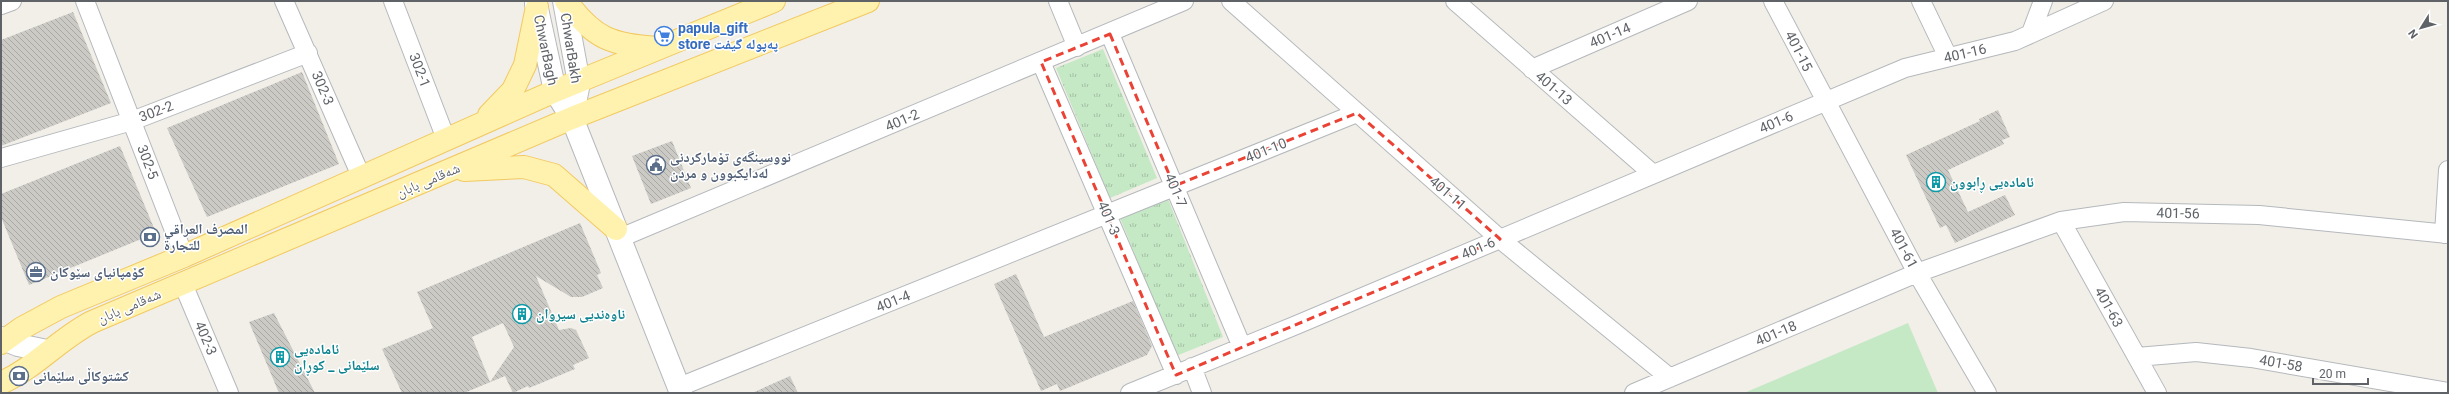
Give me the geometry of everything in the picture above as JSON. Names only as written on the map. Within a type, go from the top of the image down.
[{"type":"main road","points":[[565,1],[582,22],[598,35],[621,45],[661,48]]},
{"type":"main road","name":"ChwarBakh","points":[[565,1],[579,83],[572,118]]},
{"type":"main road","name":"شەقامی بابان","points":[[2,340],[61,307],[184,256],[555,91],[579,83],[774,1]]},
{"type":"main road","name":"شەقامی بابان","points":[[1,383],[24,370],[47,351],[92,322],[572,118],[868,1]]},
{"type":"main road","points":[[480,124],[513,90],[525,65],[536,4]]},
{"type":"main road","name":"ChwarBagh","points":[[536,4],[555,91],[572,118],[680,390]]},
{"type":"main road","points":[[449,171],[524,167],[554,175],[618,233]]},
{"type":"main road","points":[[2,340],[47,351]]},
{"type":"street","points":[[1,5],[12,1]]},
{"type":"street","name":"302-5","points":[[85,1],[184,256]]},
{"type":"street","name":"302-3","points":[[284,1],[361,176]]},
{"type":"street","name":"302-1","points":[[393,1],[446,139]]},
{"type":"street","points":[[1058,1],[1077,47]]},
{"type":"street","name":"401-2","points":[[618,233],[1110,34],[1184,1]]},
{"type":"street","name":"401-11","points":[[1231,1],[1500,239],[1670,378]]},
{"type":"street","name":"401-13","points":[[1455,1],[1652,174]]},
{"type":"street","name":"401-14","points":[[1532,68],[1688,1]]},
{"type":"street","name":"401-15","points":[[1773,1],[1825,101]]},
{"type":"street","points":[[1921,1],[1948,57]]},
{"type":"street","points":[[2031,34],[2043,1]]},
{"type":"street","name":"401-16","points":[[1825,101],[1905,68],[2015,41],[2104,1]]},
{"type":"street","name":"401-7","points":[[1110,34],[1242,347]]},
{"type":"street","name":"302-2","points":[[1,158],[132,121],[308,53]]},
{"type":"street","name":"401-3","points":[[1041,62],[1107,214],[1184,371],[1202,393]]},
{"type":"street","name":"401-6","points":[[1130,393],[1500,239],[1825,101]]},
{"type":"street","name":"401-61","points":[[1825,101],[1917,273],[1987,393]]},
{"type":"street","name":"401-10","points":[[1107,214],[1357,113]]},
{"type":"street","points":[[2446,234],[2448,170]]},
{"type":"street","name":"401-56","points":[[1917,273],[2061,220],[2124,212],[2259,215],[2446,234]]},
{"type":"street","name":"401-4","points":[[680,390],[1107,214]]},
{"type":"street","name":"401-63","points":[[2061,220],[2156,393]]},
{"type":"street","name":"401-18","points":[[1634,393],[1917,273]]},
{"type":"street","name":"402-3","points":[[183,284],[229,393]]},
{"type":"street","name":"401-58","points":[[2137,357],[2196,352],[2251,358],[2448,392]]},
{"type":"highlighted area","points":[[1110,34],[1174,186],[1357,113],[1500,239],[1176,375],[1041,62]]},
{"type":"green space","points":[[1103,49],[1157,178],[1110,198],[1056,68]]},
{"type":"green space","points":[[1168,199],[1223,337],[1176,356],[1120,218]]},
{"type":"green space","points":[[1908,323],[1938,393],[1744,393]]},
{"type":"building","points":[[73,12],[111,103],[1,146],[1,40]]},
{"type":"building","points":[[302,72],[339,164],[207,217],[167,128]]},
{"type":"building","name":"ئامادەیی ڕابوون","points":[[1998,110],[2010,137],[2002,140],[2004,144],[1948,170],[1968,212],[2005,195],[2015,215],[1955,243],[1946,225],[1940,228],[1906,155],[1980,121],[1979,119]]},
{"type":"building","name":"نووسینگەی تۆمارکردنی لەدایکبوون و مردن","points":[[672,141],[691,188],[651,204],[632,156]]},
{"type":"building","points":[[120,146],[156,233],[29,285],[1,217],[1,194]]},
{"type":"building","name":"ناوەندیی سیروان","points":[[580,223],[601,273],[597,275],[603,288],[582,297],[571,297],[536,276],[559,330],[571,328],[576,330],[589,358],[573,365],[575,369],[513,393],[505,376],[464,393],[402,393],[382,349],[433,328],[417,292]],"holes":[[[503,323],[514,347],[490,382],[472,337]]]},
{"type":"building","points":[[1016,274],[1044,337],[1133,301],[1152,346],[1147,355],[1060,391],[1057,384],[1041,391],[994,284]]},
{"type":"building","name":"ئامادەیی سلێمانی _ کوڕان","points":[[274,313],[315,393],[279,393],[249,322]]},
{"type":"building","points":[[790,376],[798,393],[752,393]]},
{"type":"place","name":"papula_gift store پەپولە گیفت","points":[[664,36]]},
{"type":"place","name":"نووسینگەی تۆمارکردنی لەدایکبوون و مردن","points":[[656,165]]},
{"type":"place","name":"ئامادەیی ڕابوون","points":[[1936,182]]},
{"type":"place","name":"المصرف العراقي للتجارة","points":[[150,237]]},
{"type":"place","name":"کۆمپانیای سێوکان","points":[[36,272]]},
{"type":"place","name":"ناوەندیی سیروان","points":[[522,314]]},
{"type":"place","name":"ئامادەیی سلێمانی _ کوڕان","points":[[280,357]]},
{"type":"place","name":"کشتوکاڵی سلێمانی","points":[[19,376]]}]
